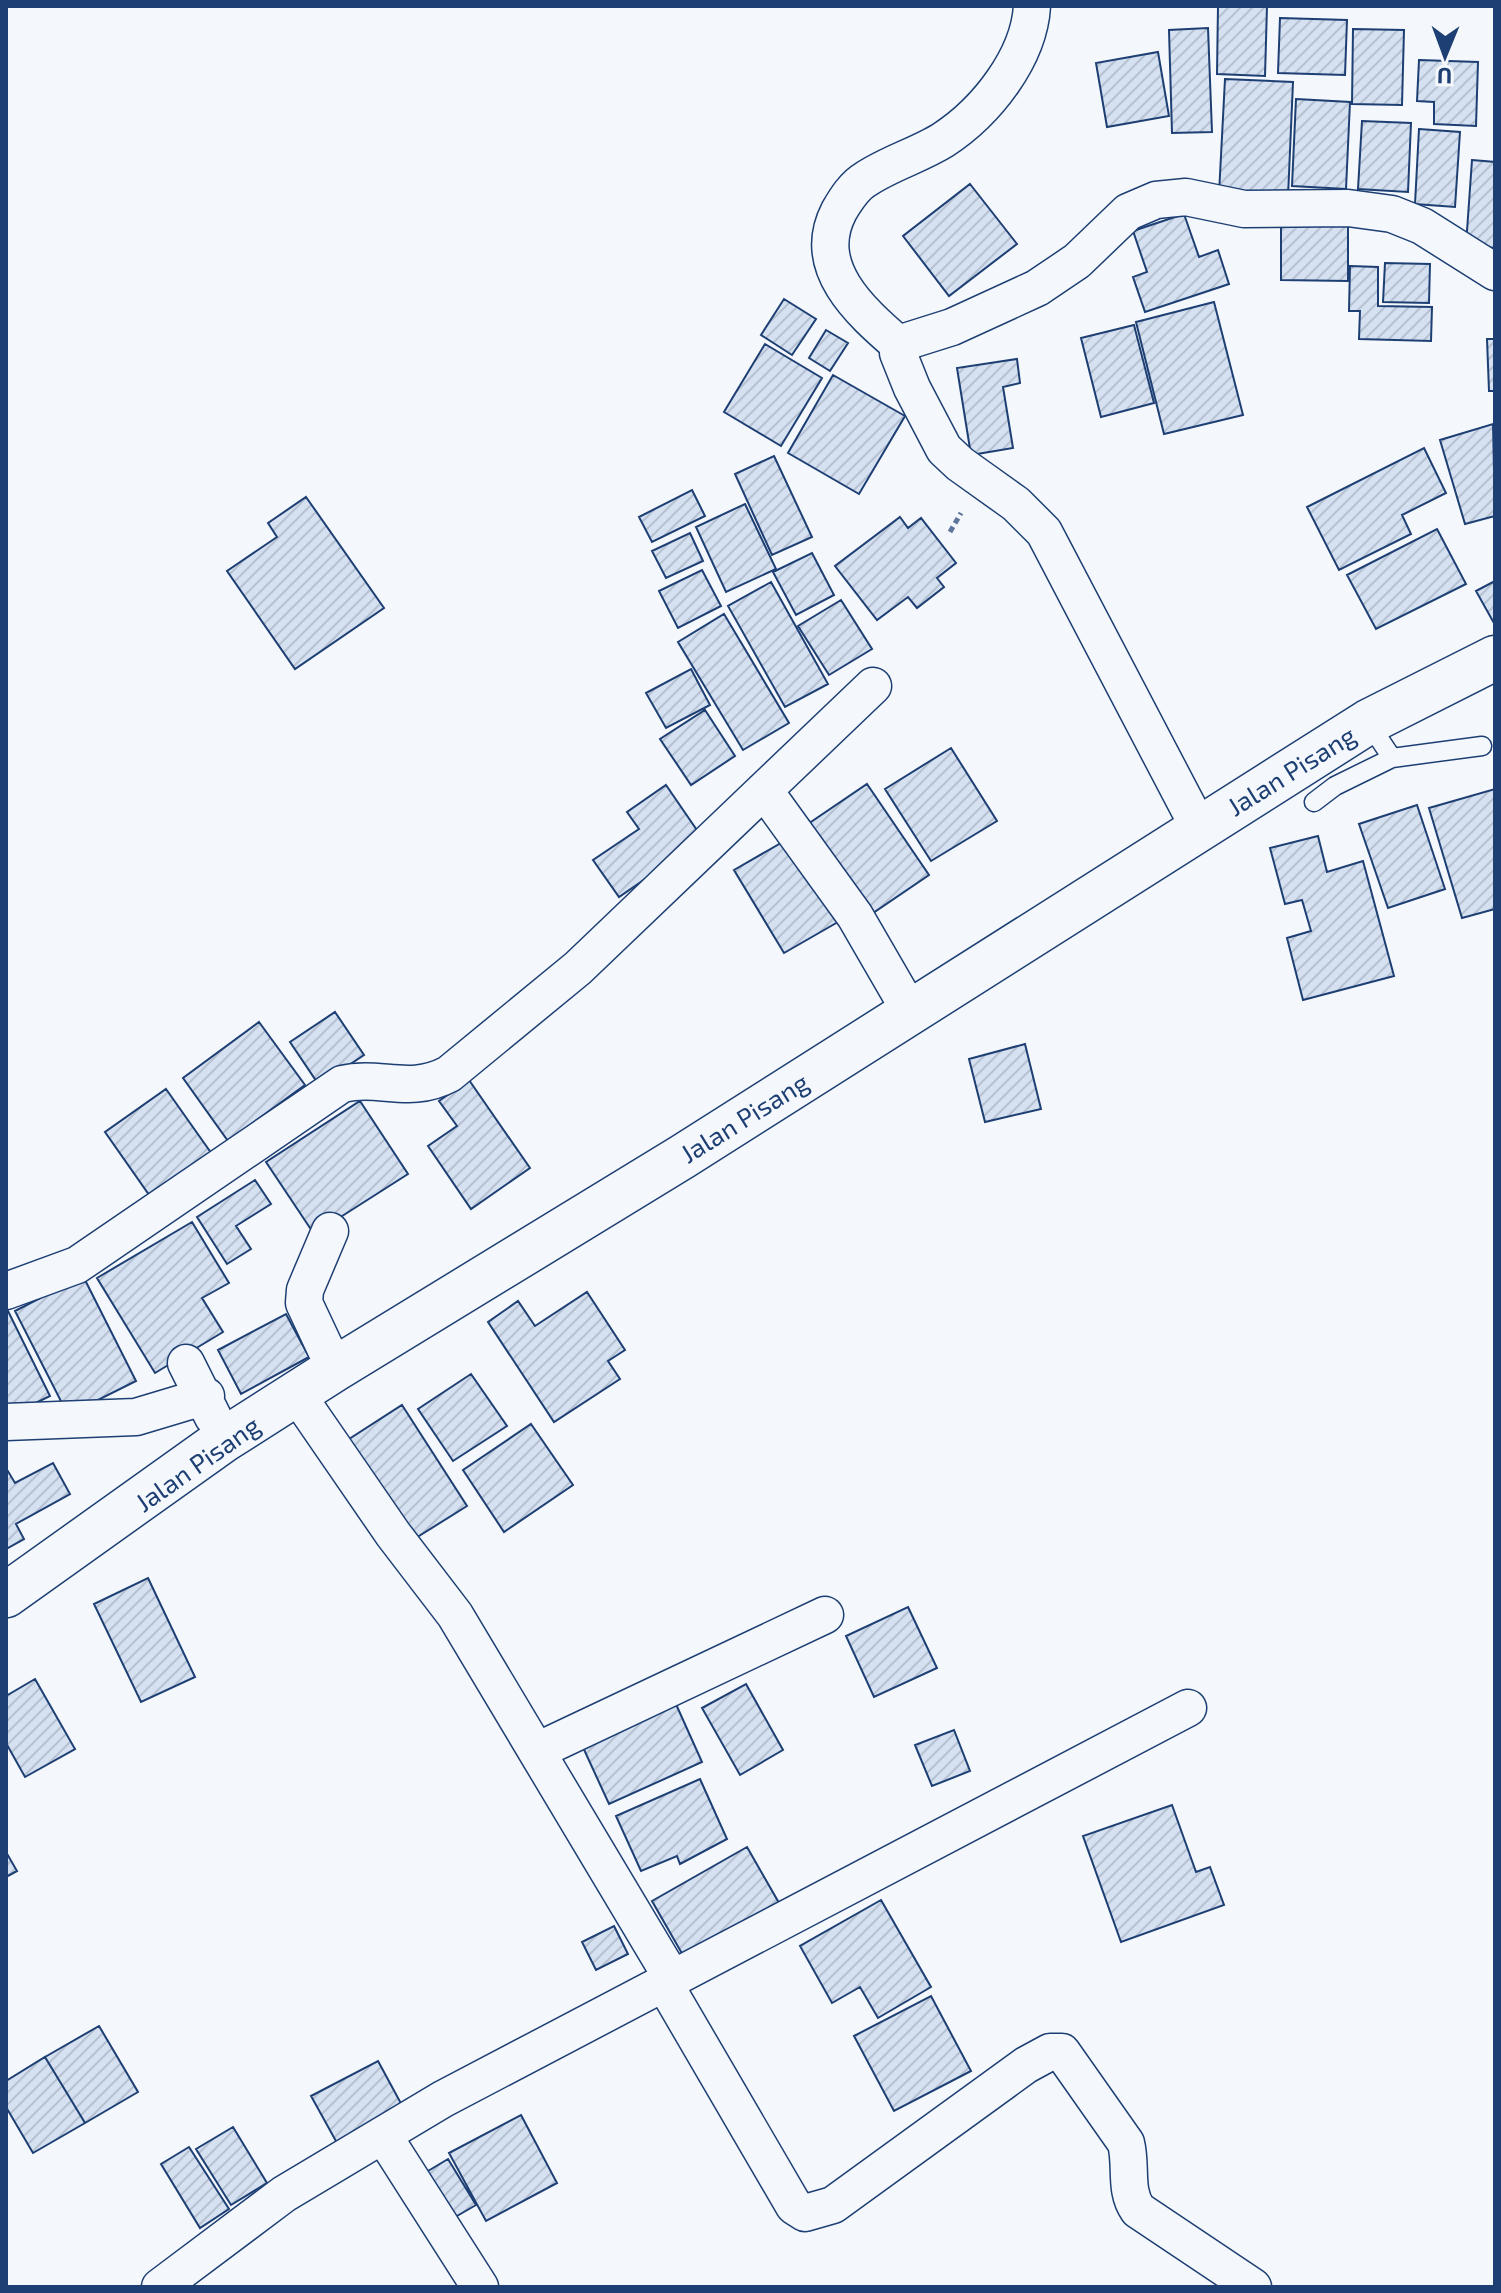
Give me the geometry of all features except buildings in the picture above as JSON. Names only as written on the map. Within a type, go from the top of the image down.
[{"type":"street","points":[[1032,6],[1026,39],[1010,71],[966,122],[942,140],[864,180],[847,197],[836,218],[830,254],[839,280],[865,315],[898,344],[898,353],[912,388],[944,449],[1016,504],[1044,532],[1199,828]]},
{"type":"street","points":[[898,344],[952,327],[1037,288],[1077,261],[1128,212],[1156,200],[1186,197],[1244,209],[1348,208],[1392,214],[1422,226],[1495,272]]},
{"type":"street","name":"Jalan Pisang","points":[[6,1595],[222,1441],[298,1396],[335,1369],[682,1157],[1368,722],[1495,658]]},
{"type":"street","points":[[6,1291],[77,1265],[342,1084],[356,1081],[413,1086],[432,1083],[449,1074],[578,968],[873,686]]},
{"type":"street","points":[[764,790],[855,916],[910,1011]]},
{"type":"street","points":[[330,1231],[305,1290],[304,1303],[335,1369]]},
{"type":"street","points":[[186,1363],[206,1396],[222,1441]]},
{"type":"street","points":[[6,1422],[136,1417],[206,1396]]},
{"type":"street","points":[[298,1396],[393,1534],[455,1615],[537,1751],[794,2206],[805,2213],[833,2205],[1026,2065],[1050,2052],[1062,2052],[1126,2143],[1130,2160],[1129,2197],[1138,2210],[1253,2287]]},
{"type":"street","points":[[537,1751],[825,1615]]},
{"type":"street","points":[[160,2287],[284,2194],[539,2046],[1188,1708]]},
{"type":"street","points":[[383,2135],[480,2287]]},
{"type":"lane","points":[[1368,722],[1392,758]]},
{"type":"lane","points":[[1314,802],[1335,786],[1392,758],[1482,746]]}]
